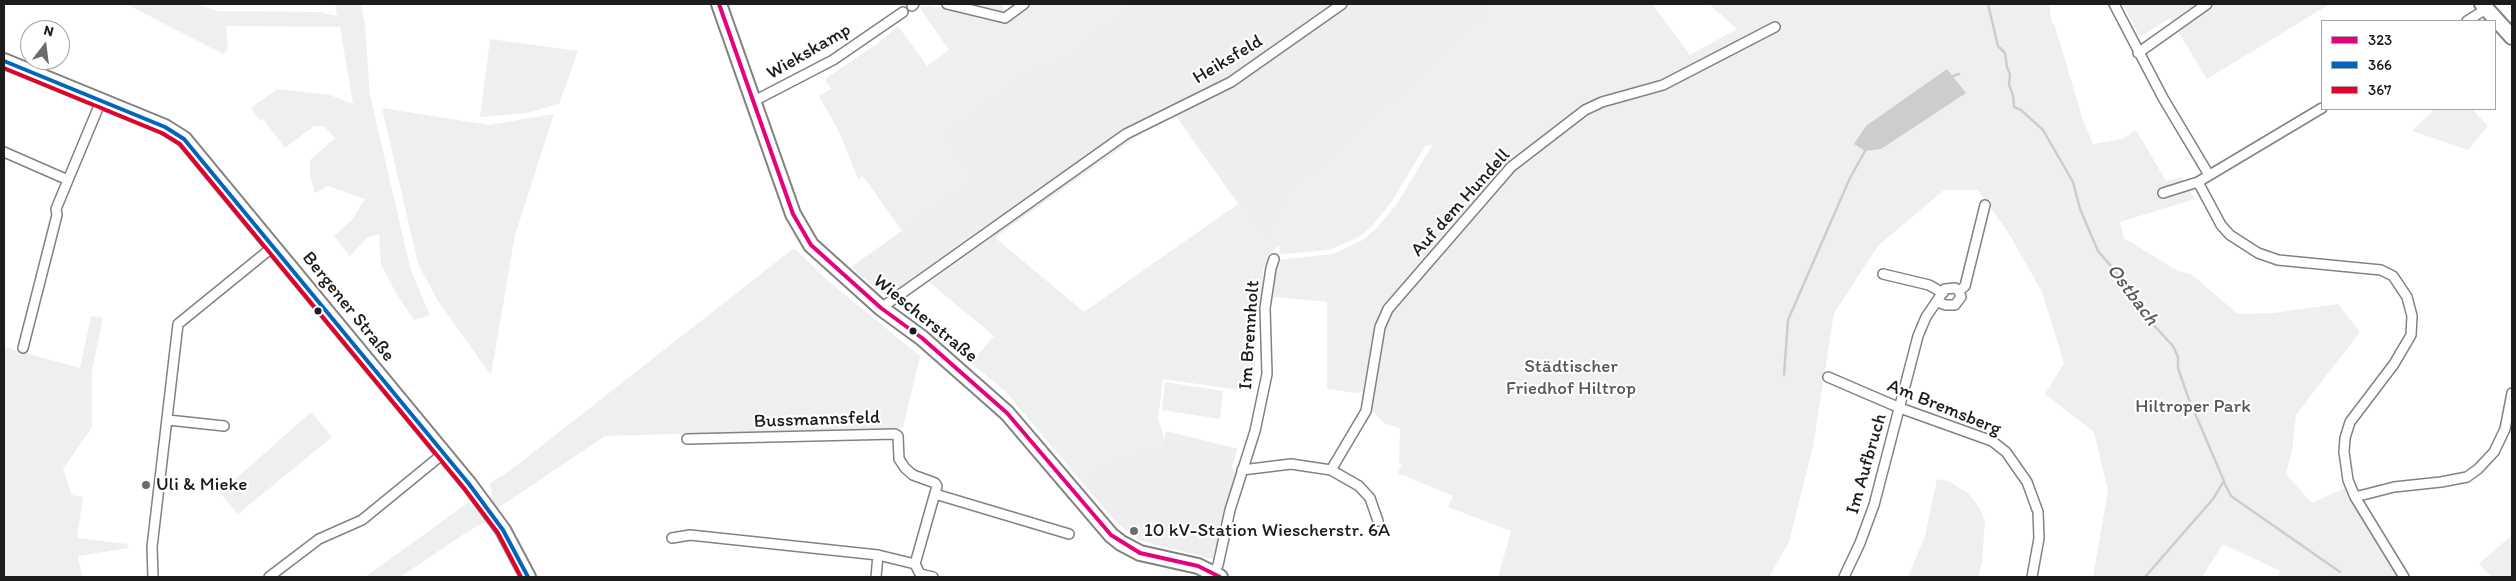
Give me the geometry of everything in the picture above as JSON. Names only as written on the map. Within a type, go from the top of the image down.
[{"type":"street","name":"Wiescherstraße","points":[[719,4],[793,214],[811,245],[881,308],[922,338],[1007,413],[1121,543],[1140,554],[1198,566],[1217,575]]},
{"type":"street","points":[[946,4],[1005,18],[1024,4]]},
{"type":"street","name":"Heiksfeld","points":[[881,308],[1126,134],[1231,82],[1342,4]]},
{"type":"street","points":[[2114,4],[2138,52],[2209,175]]},
{"type":"street","points":[[2138,52],[2207,4]]},
{"type":"street","points":[[2468,20],[2484,6],[2512,37]]},
{"type":"street","name":"Wiekskamp","points":[[754,101],[834,60],[903,12]]},
{"type":"street","name":"Auf dem Hundell","points":[[1331,470],[1366,411],[1380,327],[1388,309],[1511,167],[1585,110],[1602,102],[1663,85],[1775,27]]},
{"type":"street","name":"Bergener Straße","points":[[4,60],[165,127],[184,139],[444,453],[502,530],[528,577]]},
{"type":"street","points":[[23,348],[57,215],[56,209],[101,101]]},
{"type":"street","points":[[2162,193],[2198,182],[2321,109]]},
{"type":"street","points":[[4,152],[68,180]]},
{"type":"street","points":[[2198,182],[2221,225],[2230,235],[2258,253],[2278,260],[2381,270],[2393,276],[2407,297],[2413,325],[2407,345],[2357,410],[2346,430],[2344,452],[2348,480],[2355,497],[2404,577]]},
{"type":"street","points":[[1959,291],[1965,286],[1985,205]]},
{"type":"street","points":[[153,577],[152,547],[178,324],[274,246]]},
{"type":"street","name":"Im Brennholt","points":[[1217,575],[1226,522],[1255,431],[1267,374],[1265,308],[1274,259]]},
{"type":"street","points":[[1883,274],[1928,285],[1943,293],[1949,287],[1959,291]]},
{"type":"street","points":[[1937,302],[1946,306],[1955,305],[1960,297],[1959,291]]},
{"type":"street","name":"Im Aufbruch","points":[[1844,577],[1860,543],[1874,505],[1916,339],[1926,317],[1943,293]]},
{"type":"street","name":"Am Bremsberg","points":[[1828,377],[1900,408],[1992,441],[2014,462],[2027,482],[2038,512],[2039,538],[2032,577]]},
{"type":"street","points":[[2355,497],[2394,487],[2442,482],[2467,477],[2485,462],[2501,438],[2508,418],[2512,393]]},
{"type":"street","points":[[168,420],[224,426]]},
{"type":"street","name":"Bussmannsfeld","points":[[687,439],[894,434],[898,436],[899,459],[905,468],[913,475],[935,483],[937,486],[935,494]]},
{"type":"street","points":[[269,577],[319,539],[362,520],[444,453]]},
{"type":"street","points":[[1242,470],[1291,464],[1331,470],[1360,486],[1370,498],[1378,521]]},
{"type":"street","points":[[914,564],[935,494],[1069,534]]},
{"type":"street","points":[[672,538],[690,534],[878,555],[914,564],[920,574],[933,577]]},
{"type":"street","points":[[876,577],[878,555]]},
{"type":"shaded area","points":[[1130,4],[1484,4],[1490,14],[1342,148],[1341,152],[1292,189],[1266,243],[1176,116],[1142,133],[994,238],[988,224],[891,293],[883,294],[851,267],[973,180],[941,135],[1040,61],[1047,69]]},
{"type":"shaded area","points":[[1947,69],[1966,93],[1881,149],[1865,151],[1854,144],[1866,126]]},
{"type":"shaded area","points":[[1166,431],[1238,449],[1231,469],[1237,471],[1213,559],[1138,540],[1114,520],[1080,480],[1101,463],[1161,449]]},
{"type":"green space","points":[[126,4],[198,4],[216,11],[319,12],[337,16],[335,4],[361,4],[365,24],[370,95],[411,271],[430,315],[414,320],[397,295],[381,264],[379,234],[367,238],[350,256],[334,236],[352,220],[365,199],[328,186],[315,193],[310,176],[310,160],[335,138],[324,126],[314,126],[285,148],[263,119],[260,121],[251,108],[277,89],[330,95],[353,104],[340,27],[226,26],[228,49],[223,54]]},
{"type":"green space","points":[[942,4],[1001,4],[1011,17],[1031,4],[1130,4],[1047,69],[1040,61],[941,135],[973,180],[902,231],[863,176],[858,179],[839,132],[819,96],[831,89],[825,79],[878,43],[898,26],[927,66],[949,50],[919,7],[941,8]]},
{"type":"green space","points":[[1484,4],[1652,4],[1690,55],[1737,29],[1709,4],[2049,4],[2052,24],[2054,23],[2083,120],[2093,144],[2122,139],[2136,130],[2166,181],[2182,177],[2195,199],[2120,222],[2124,238],[2178,271],[2191,274],[2238,314],[2274,313],[2338,304],[2360,332],[2296,415],[2292,451],[2286,474],[2312,503],[2345,488],[2399,577],[2278,577],[2280,571],[2223,544],[2202,577],[2093,577],[2108,490],[2094,432],[2045,394],[2064,363],[2042,292],[2009,234],[1978,190],[1944,190],[1878,246],[1834,313],[1813,447],[1789,542],[1769,577],[1498,577],[1511,531],[1448,507],[1453,496],[1398,473],[1402,464],[1399,464],[1400,428],[1385,424],[1375,413],[1369,411],[1372,392],[1357,393],[1327,389],[1327,302],[1275,297],[1269,299],[1276,260],[1333,254],[1361,241],[1376,229],[1397,204],[1433,144],[1425,146],[1392,201],[1372,226],[1359,237],[1332,249],[1319,251],[1280,254],[1279,244],[1270,255],[1263,269],[1262,306],[1255,308],[1256,347],[1253,392],[1163,379],[1158,419],[1164,437],[1161,449],[1103,466],[1101,463],[1080,480],[1005,391],[971,363],[994,336],[929,282],[993,236],[1084,312],[1238,204],[1266,243],[1292,189],[1341,152],[1342,148],[1490,14]]},
{"type":"green space","points":[[2123,4],[2330,4],[2207,79],[2170,18],[2140,37]]},
{"type":"green space","points":[[490,39],[578,51],[559,104],[526,113],[480,117]]},
{"type":"green space","points":[[382,108],[489,125],[554,114],[515,235],[491,375],[438,301],[418,264]]},
{"type":"green space","points":[[2434,110],[2473,110],[2488,126],[2468,150],[2412,131]]},
{"type":"green space","points":[[794,248],[826,279],[920,356],[903,428],[605,436],[498,508],[491,500],[492,491],[489,484],[512,469]]},
{"type":"green space","points":[[91,316],[103,318],[92,371],[92,427],[63,469],[72,495],[83,497],[77,538],[127,544],[129,548],[78,556],[82,577],[4,577],[4,347],[80,368]]},
{"type":"green space","points":[[1165,382],[1223,391],[1220,419],[1162,410]]},
{"type":"green space","points":[[311,412],[332,437],[238,514],[220,493]]},
{"type":"green space","points":[[1937,479],[1948,481],[1968,493],[1979,507],[1985,521],[1982,563],[1978,577],[1908,577],[1925,536]]},
{"type":"green space","points":[[469,502],[487,521],[467,532],[400,577],[365,577]]},
{"type":"green space","points":[[2512,535],[2512,577],[2492,577],[2479,564]]},
{"type":"waterway","name":"Ostbach","points":[[1988,4],[1998,46],[2005,53],[2014,107],[2021,110],[2043,130],[2073,182],[2080,209],[2098,251],[2116,272],[2136,306],[2173,346],[2178,357],[2178,368],[2188,397],[2224,481],[2213,499],[2145,577]]},
{"type":"waterway","points":[[1953,76],[1959,74]]},
{"type":"waterway","points":[[1784,375],[1788,320],[1850,178],[1865,151]]},
{"type":"waterway","points":[[2224,482],[2231,496],[2340,572]]},
{"type":"transit line","name":"323","points":[[719,4],[793,214],[811,245],[881,308],[922,338],[1007,413],[1111,535],[1140,553],[1198,566],[1220,577]]},
{"type":"transit line","name":"366","points":[[4,61],[165,127],[184,139],[469,484],[503,530],[528,577]]},
{"type":"transit line","name":"367","points":[[4,68],[162,133],[180,144],[464,488],[498,533],[521,577]]},
{"type":"place","name":"Uli & Mieke","points":[[146,485]]},
{"type":"place","name":"10 kV-Station Wiescherstr. 6A","points":[[1134,531]]},
{"type":"park label","name":"Städtischer Friedhof Hiltrop","points":[[1571,378]]},
{"type":"park label","name":"Hiltroper Park","points":[[2193,407]]}]
